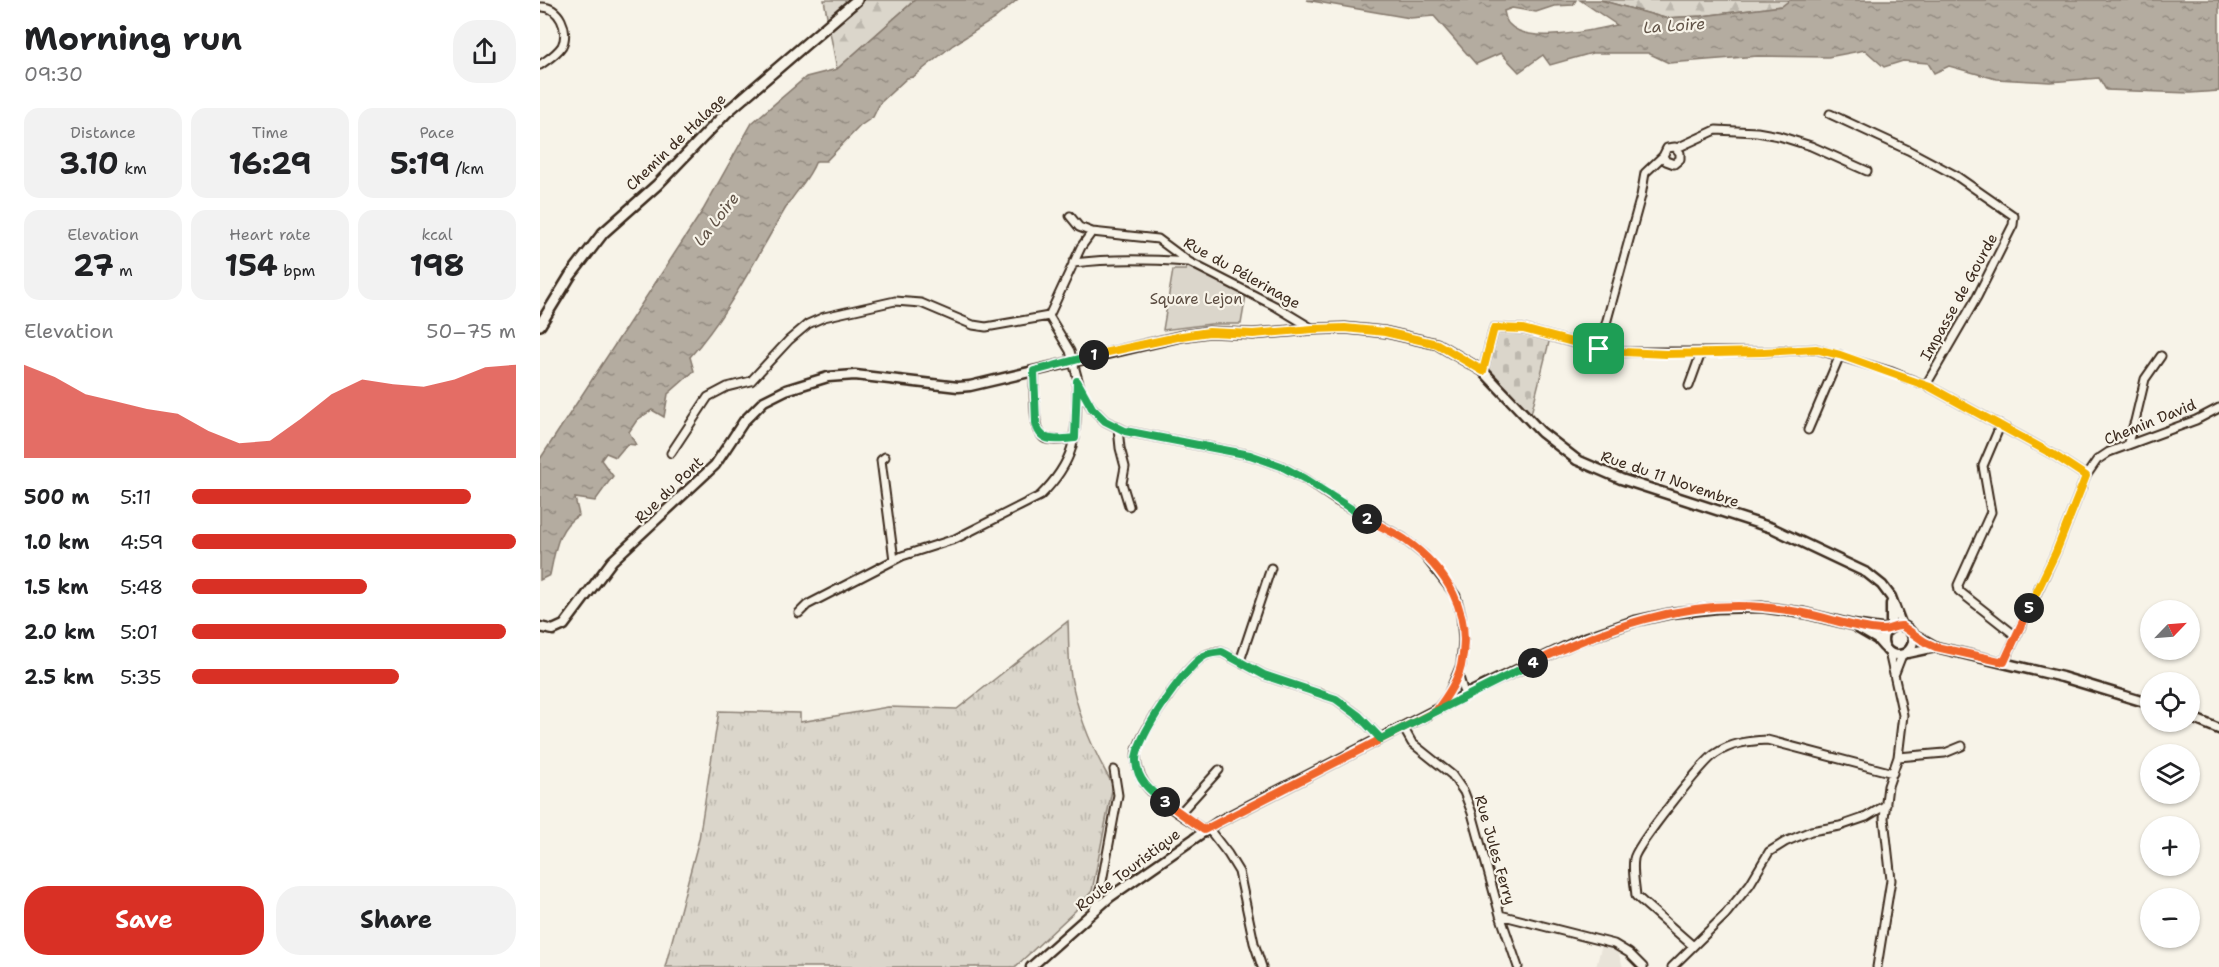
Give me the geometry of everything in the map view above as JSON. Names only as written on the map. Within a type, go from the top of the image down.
[{"type":"main road","name":"Chemin de Halage","points":[[540,325],[570,276],[603,233],[657,185],[728,111],[856,0]]},
{"type":"street","points":[[540,7],[555,12],[564,24],[565,37],[556,53],[540,65]]},
{"type":"street","name":"Impasse de Gourde","points":[[1830,114],[1908,150],[1955,175],[2014,216],[2013,225],[1977,297],[1926,385]]},
{"type":"street","points":[[1599,349],[1641,196],[1644,173],[1663,156],[1667,148],[1672,146],[1677,148],[1716,130],[1757,132],[1811,146],[1867,171]]},
{"type":"street","points":[[1663,156],[1668,163],[1676,163],[1681,156],[1677,148]]},
{"type":"street","points":[[1049,316],[1081,247],[1092,232],[1079,227],[1070,216]]},
{"type":"street","name":"Rue du Pélerinage","points":[[1092,232],[1158,239],[1189,262],[1275,306],[1313,329]]},
{"type":"street","points":[[1073,263],[1134,258],[1189,262]]},
{"type":"street","points":[[671,453],[708,397],[727,387],[751,381],[789,340],[808,324],[824,317],[895,301],[921,303],[973,326],[986,327],[1049,316]]},
{"type":"street","points":[[799,613],[807,605],[894,560],[955,539],[1040,496],[1051,485],[1067,462],[1075,438],[1077,381],[1067,346],[1049,316]]},
{"type":"street","name":"Rue du 11 Novembre","points":[[1072,360],[1209,332],[1253,334],[1345,328],[1385,332],[1437,344],[1483,371],[1541,432],[1577,459],[1621,479],[1772,528],[1867,573],[1882,585],[1891,597],[1902,626]]},
{"type":"street","points":[[1483,371],[1494,328],[1523,329],[1599,349],[1623,352],[1701,353],[1816,349],[1926,385],[2054,455],[2086,476]]},
{"type":"street","points":[[1689,386],[1701,353]]},
{"type":"street","points":[[1808,430],[1840,355]]},
{"type":"street","points":[[2127,445],[2145,379],[2162,356]]},
{"type":"street","name":"Rue du Pont","points":[[540,627],[553,630],[564,625],[612,561],[715,465],[744,421],[764,401],[786,390],[828,377],[855,375],[958,387],[1034,371],[1072,360]]},
{"type":"street","points":[[1034,371],[1036,423],[1040,434],[1043,438],[1051,440],[1075,438]]},
{"type":"street","points":[[1077,381],[1092,408],[1105,421],[1118,428],[1250,455],[1281,466],[1363,517],[1403,538],[1424,555],[1456,596],[1461,615],[1463,640],[1458,674],[1448,695],[1436,711]]},
{"type":"street","name":"Chemin David","points":[[2004,662],[2056,552],[2086,476],[2097,460],[2109,452],[2196,420],[2219,408]]},
{"type":"street","points":[[2000,426],[1983,466],[1991,512],[1958,585],[1959,591],[2016,636]]},
{"type":"street","points":[[1118,428],[1125,467],[1122,483],[1129,506]]},
{"type":"street","points":[[885,458],[881,460],[894,560]]},
{"type":"street","points":[[1240,661],[1271,568]]},
{"type":"street","points":[[1877,967],[1891,880],[1884,818],[1888,786],[1898,757],[1903,715],[1895,673],[1884,639],[1889,629],[1891,597]]},
{"type":"street","name":"Route Touristique","points":[[1031,967],[1110,897],[1206,829],[1469,693],[1580,640],[1635,621],[1672,613],[1717,608],[1761,607],[1804,613],[1853,625],[1889,629]]},
{"type":"street","name":"Route Touristique","points":[[1853,625],[1877,639],[1887,650]]},
{"type":"street","points":[[1889,629],[1902,626],[1936,647],[2062,677],[2140,701]]},
{"type":"street","points":[[1895,673],[1904,654],[1912,646],[1911,633]]},
{"type":"street","points":[[1887,650],[1904,654],[1936,647]]},
{"type":"street","points":[[1262,967],[1254,943],[1239,872],[1228,854],[1206,829],[1180,813],[1146,787],[1137,768],[1137,753],[1148,726],[1191,667],[1204,656],[1222,652],[1272,679],[1336,699],[1359,716],[1381,739]]},
{"type":"street","points":[[1458,674],[1463,690],[1469,693]]},
{"type":"street","points":[[2200,721],[2219,729]]},
{"type":"street","name":"Rue Jules Ferry","points":[[1403,727],[1412,743],[1452,775],[1464,792],[1500,915],[1518,967]]},
{"type":"street","points":[[1693,946],[1636,896],[1634,856],[1676,798],[1713,755],[1732,745],[1767,740],[1893,773]]},
{"type":"street","points":[[1898,757],[1945,753],[1962,746]]},
{"type":"street","points":[[1093,912],[1101,887],[1117,803],[1118,782],[1114,770]]},
{"type":"street","points":[[1180,813],[1219,770]]},
{"type":"street","points":[[1672,967],[1725,915],[1750,884],[1769,852],[1811,831],[1840,826],[1866,817],[1886,805]]},
{"type":"street","points":[[1500,915],[1614,944],[1629,953],[1642,967]]},
{"type":"shaded area","points":[[1602,944],[1618,952],[1623,967],[1596,967]]},
{"type":"green space","points":[[824,0],[915,0],[837,69]]},
{"type":"green space","points":[[1600,0],[1790,0],[1783,6],[1665,18]]},
{"type":"green space","name":"Square Lejon","points":[[1187,266],[1246,295],[1241,324],[1211,324],[1163,330],[1173,270],[1186,270]]},
{"type":"green space","points":[[1497,332],[1522,332],[1550,338],[1531,414],[1488,368]]},
{"type":"green space","points":[[1068,621],[1070,670],[1078,706],[1093,746],[1113,785],[1092,891],[1075,911],[1015,967],[665,967],[699,839],[719,711],[800,713],[800,722],[888,707],[957,709]]},
{"type":"water","name":"La Loire","points":[[915,0],[1017,0],[994,19],[953,45],[913,77],[907,78],[880,103],[873,117],[860,126],[826,161],[816,161],[718,322],[690,357],[694,371],[668,394],[664,417],[652,410],[637,420],[629,432],[636,445],[627,444],[616,457],[606,453],[601,460],[613,476],[595,501],[575,498],[579,515],[561,533],[550,575],[540,580],[540,459],[703,210],[752,123],[806,77],[837,69]]},
{"type":"water","name":"La Loire","points":[[1306,0],[1576,0],[1573,5],[1554,6],[1536,12],[1512,8],[1504,11],[1508,23],[1518,31],[1530,34],[1560,35],[1617,25],[1580,0],[1600,0],[1665,18],[1782,6],[1790,0],[2219,0],[2219,91],[2190,93],[2106,90],[2099,78],[2050,82],[1996,79],[1949,66],[1934,73],[1928,63],[1903,61],[1884,67],[1865,50],[1828,57],[1758,56],[1669,63],[1648,53],[1592,53],[1550,65],[1543,55],[1519,72],[1501,53],[1476,64],[1434,16],[1410,18]]},
{"type":"route","points":[[1599,349],[1523,329],[1494,328],[1483,371],[1437,344],[1385,332],[1345,328],[1253,334],[1209,332],[1072,360],[1034,371],[1036,423],[1043,438],[1051,440],[1075,438],[1077,381],[1092,408],[1105,421],[1125,431],[1250,455],[1281,466],[1305,479],[1337,501],[1403,538],[1424,555],[1456,596],[1461,615],[1463,640],[1461,666],[1448,695],[1436,711],[1204,830],[1146,787],[1137,768],[1136,760],[1140,742],[1148,726],[1191,667],[1204,656],[1214,653],[1222,652],[1264,675],[1336,699],[1370,725],[1381,739],[1436,711],[1469,693],[1580,640],[1635,621],[1672,613],[1717,608],[1761,607],[1804,613],[1879,630],[1888,630],[1898,626],[1906,628],[1936,647],[2004,662],[2056,552],[2086,476],[2054,455],[1930,387],[1840,355],[1816,349],[1666,354],[1599,349]]}]
